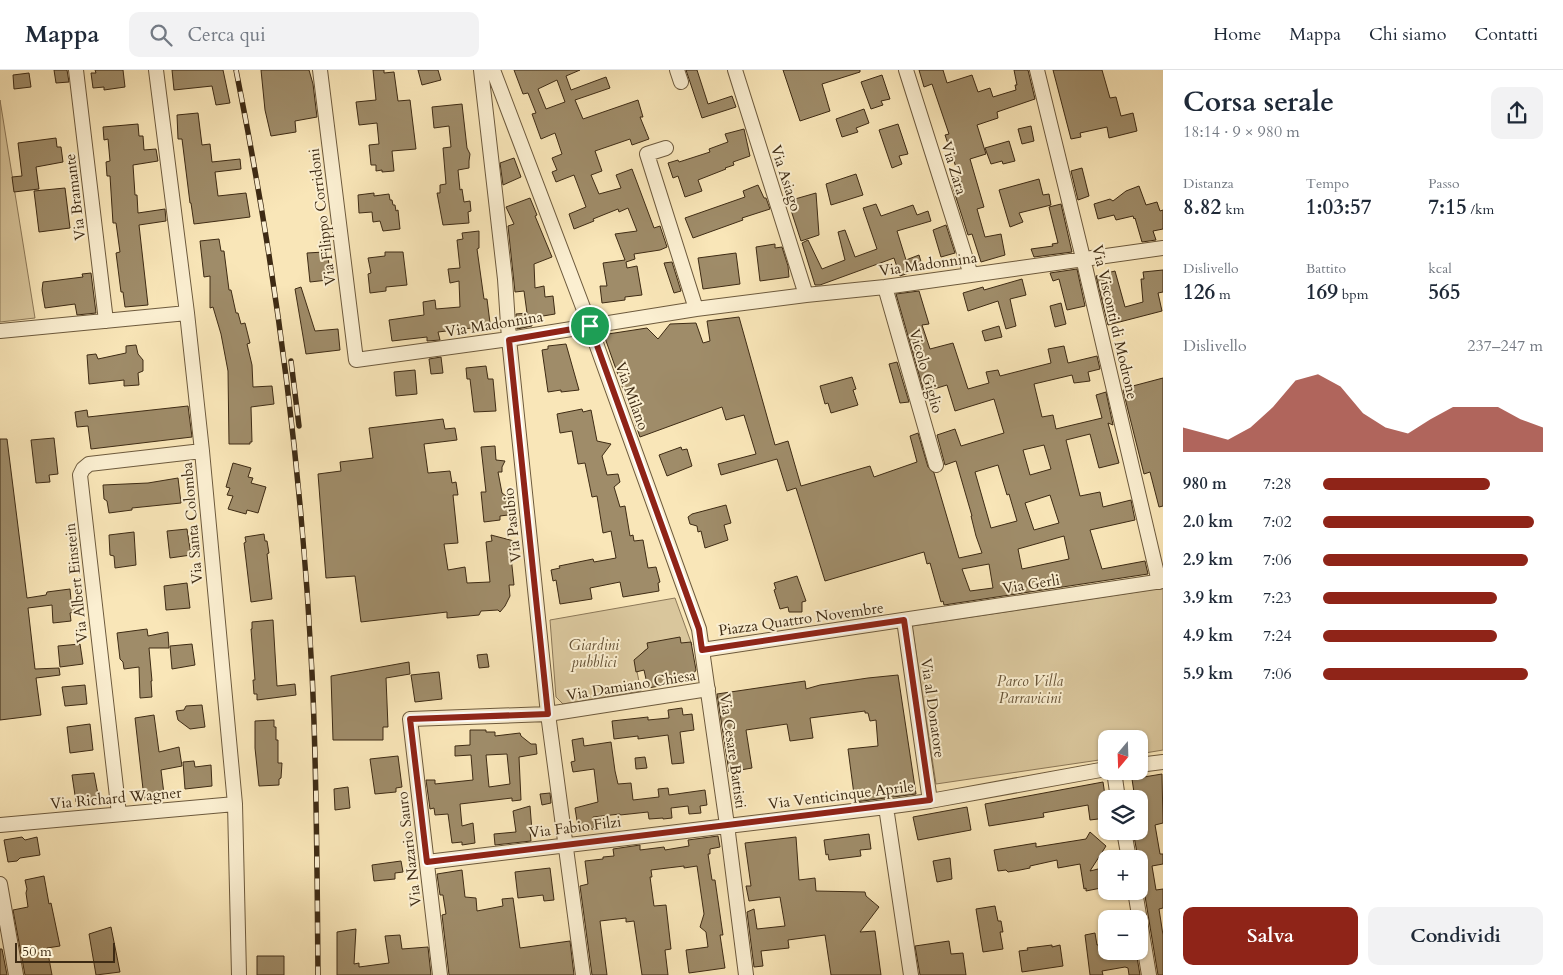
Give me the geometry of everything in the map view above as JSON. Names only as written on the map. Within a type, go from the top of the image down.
[{"type":"street","name":"Via Bramante","points":[[76,70],[106,321]]},
{"type":"street","name":"Via Santa Colomba","points":[[156,70],[187,313],[202,452],[235,804],[238,975]]},
{"type":"street","name":"Via Filippo Corridoni","points":[[320,70],[356,360]]},
{"type":"street","name":"Via Pasubio","points":[[481,70],[505,279],[509,340],[548,714],[583,975]]},
{"type":"street","name":"Via Milano","points":[[493,70],[590,326],[699,629],[702,650]]},
{"type":"street","name":"Via Asiago","points":[[735,70],[806,295]]},
{"type":"street","name":"Via Zara","points":[[906,70],[970,275]]},
{"type":"street","name":"Via Visconti di Modrone","points":[[1037,70],[1161,581]]},
{"type":"street","points":[[666,148],[647,154],[696,309]]},
{"type":"street","name":"Via Madonnina","points":[[356,360],[509,340],[696,309],[884,287],[1163,248]]},
{"type":"street","name":"Vicolo Giglio","points":[[884,287],[936,464]]},
{"type":"street","points":[[0,331],[187,313]]},
{"type":"street","name":"Via Albert Einstein","points":[[118,814],[80,475],[89,464],[202,452]]},
{"type":"street","name":"Via Gerli","points":[[904,620],[1161,581]]},
{"type":"street","name":"Piazza Quattro Novembre","points":[[702,650],[904,620]]},
{"type":"street","name":"Via al Donatore","points":[[904,620],[930,800]]},
{"type":"street","name":"Via Cesare Battisti","points":[[702,650],[746,975]]},
{"type":"street","name":"Via Damiano Chiesa","points":[[410,719],[548,714],[708,689]]},
{"type":"street","name":"Via Nazario Sauro","points":[[410,719],[440,975]]},
{"type":"street","points":[[1148,764],[1163,762]]},
{"type":"street","name":"Via Venticinque Aprile","points":[[727,825],[886,807],[1098,771]]},
{"type":"street","name":"Via Richard Wagner","points":[[0,825],[235,804]]},
{"type":"street","points":[[886,807],[912,975]]},
{"type":"street","name":"Via Fabio Filzi","points":[[427,862],[727,825]]},
{"type":"street","points":[[0,884],[16,975]]},
{"type":"street","points":[[1136,900],[1149,975]]},
{"type":"green space","points":[[0,100],[35,318],[0,322]]},
{"type":"green space","name":"Parco Villa Parravicini","points":[[1163,588],[1163,750],[1148,752],[1148,730],[1098,730],[1098,760],[936,784],[912,626]]},
{"type":"green space","name":"Giardini pubblici","points":[[675,598],[692,645],[645,650],[635,662],[641,691],[563,704],[556,697],[550,620]]},
{"type":"building","points":[[54,70],[67,70],[69,82],[56,83]]},
{"type":"building","points":[[95,70],[123,70],[125,87],[104,90],[104,87],[93,88],[91,73],[96,73]]},
{"type":"building","points":[[172,70],[223,70],[230,103],[216,105],[212,86],[174,90]]},
{"type":"building","points":[[261,70],[309,70],[313,84],[317,117],[295,121],[296,132],[271,136],[265,110]]},
{"type":"building","points":[[373,70],[384,70],[384,73],[394,72],[398,101],[410,100],[416,149],[392,151],[394,171],[376,171],[376,165],[371,165],[369,145],[379,144],[377,123],[359,125],[356,102],[376,100]]},
{"type":"building","points":[[418,70],[438,70],[441,80],[422,85]]},
{"type":"building","points":[[514,70],[580,70],[566,76],[571,90],[606,77],[610,88],[575,100],[583,119],[638,100],[643,117],[640,117],[649,139],[632,145],[630,139],[595,151],[602,171],[591,175],[599,194],[621,188],[616,175],[632,169],[654,228],[660,226],[667,247],[634,254],[635,259],[626,262],[627,268],[637,266],[642,295],[625,297],[625,300],[602,303],[600,286],[607,286],[603,263],[625,260],[615,234],[637,231],[628,208],[619,212],[618,209],[574,229],[569,214],[586,207],[574,175],[556,182],[552,172],[557,170],[552,158],[562,154],[555,133],[541,139],[532,114],[536,113],[528,93],[523,94]],"holes":[[[557,80],[565,102],[546,109],[538,89]]]},
{"type":"building","points":[[686,70],[697,70],[708,104],[732,96],[736,107],[702,118]]},
{"type":"building","points":[[783,70],[860,70],[860,72],[822,84],[830,111],[800,121]]},
{"type":"building","points":[[919,70],[943,70],[947,83],[972,75],[978,92],[990,88],[993,97],[1016,90],[1014,70],[1028,70],[1035,99],[997,112],[998,118],[977,125],[986,154],[970,159],[984,207],[977,209],[985,237],[1001,234],[1005,255],[981,262],[972,234],[968,235],[952,185],[961,182],[945,135],[949,134],[932,84],[924,87]]},
{"type":"building","points":[[1053,70],[1102,70],[1110,98],[1116,97],[1121,116],[1133,113],[1137,131],[1109,138],[1107,127],[1080,133],[1081,137],[1071,139]]},
{"type":"building","points":[[29,73],[31,87],[14,89],[13,75]]},
{"type":"building","points":[[882,75],[890,99],[881,101],[883,105],[871,109],[861,82]]},
{"type":"building","points":[[462,104],[467,148],[470,154],[469,168],[458,170],[460,190],[462,189],[464,202],[470,201],[471,211],[468,212],[469,223],[443,225],[437,193],[440,193],[440,185],[446,184],[443,148],[451,147],[449,126],[434,128],[432,107]]},
{"type":"building","points":[[864,109],[869,123],[856,128],[858,132],[842,137],[836,119]]},
{"type":"building","points":[[198,113],[202,145],[210,144],[212,162],[240,159],[241,169],[215,172],[218,196],[246,193],[250,217],[194,224],[182,139],[178,139],[177,115]]},
{"type":"building","points":[[138,124],[139,136],[143,136],[144,150],[156,149],[158,161],[133,165],[138,213],[165,209],[166,221],[139,225],[148,305],[125,307],[116,253],[120,252],[116,223],[113,223],[110,176],[107,176],[106,162],[110,161],[108,139],[104,140],[103,127]]},
{"type":"building","points":[[898,124],[908,154],[899,156],[902,164],[892,168],[879,130]]},
{"type":"building","points":[[1031,126],[1034,141],[1022,144],[1018,129]]},
{"type":"building","points":[[744,129],[750,156],[733,162],[734,165],[726,169],[698,180],[702,191],[685,197],[678,176],[673,178],[668,163],[678,160],[679,162],[710,152],[709,149],[728,142],[725,134]]},
{"type":"building","points":[[56,138],[57,147],[61,147],[63,162],[36,167],[39,189],[14,192],[12,177],[22,176],[18,143]]},
{"type":"building","points":[[1009,141],[1015,161],[1003,164],[1002,161],[991,164],[985,148]]},
{"type":"building","points":[[514,158],[521,177],[503,185],[500,163]]},
{"type":"building","points":[[1082,168],[1089,196],[1078,200],[1071,171]]},
{"type":"building","points":[[856,174],[863,195],[831,205],[826,184]]},
{"type":"building","points":[[1039,179],[1043,195],[1049,194],[1051,205],[1019,213],[1023,222],[1010,227],[999,190]]},
{"type":"building","points":[[758,185],[770,209],[693,238],[685,218],[745,197],[743,191]]},
{"type":"building","points":[[1139,186],[1146,205],[1157,202],[1160,211],[1163,210],[1163,229],[1153,231],[1156,240],[1142,242],[1133,216],[1116,220],[1114,215],[1098,219],[1094,204],[1110,199],[1113,201],[1126,191]]},
{"type":"building","points":[[65,188],[70,228],[39,232],[34,191]]},
{"type":"building","points":[[374,193],[374,196],[389,194],[396,211],[398,210],[400,229],[383,231],[380,221],[373,222],[372,212],[359,213],[358,195]]},
{"type":"building","points":[[816,193],[819,235],[801,241],[788,201]]},
{"type":"building","points":[[530,198],[537,215],[535,216],[552,257],[534,264],[535,288],[544,286],[545,297],[553,296],[555,314],[531,318],[532,326],[517,329],[516,314],[527,313],[524,291],[515,292],[508,226],[514,224],[506,207]]},
{"type":"building","points":[[876,204],[881,216],[913,205],[917,215],[928,211],[931,221],[897,231],[906,260],[919,255],[923,268],[900,276],[894,258],[820,285],[815,285],[802,243],[808,240],[822,269],[845,260],[838,232],[845,230],[855,257],[877,249],[863,208]]},
{"type":"building","points":[[1061,204],[1072,252],[1034,257],[1031,249],[1053,246],[1052,244],[1058,243],[1049,207]]},
{"type":"building","points":[[946,225],[955,253],[941,257],[933,230]]},
{"type":"building","points":[[479,231],[479,248],[477,249],[484,299],[487,299],[490,323],[480,325],[473,331],[472,328],[438,332],[440,340],[427,341],[427,337],[392,341],[389,320],[424,315],[423,302],[435,300],[436,309],[460,307],[459,281],[450,283],[448,269],[460,268],[457,240],[463,239],[462,233]]},
{"type":"building","points":[[219,239],[221,251],[224,251],[229,290],[231,290],[236,313],[238,313],[241,324],[245,323],[250,343],[247,344],[252,365],[253,387],[272,386],[274,404],[251,407],[252,442],[250,444],[229,444],[228,371],[221,334],[213,307],[210,308],[210,276],[204,277],[200,241]]},
{"type":"building","points":[[775,244],[775,248],[782,247],[788,266],[789,277],[760,281],[756,247]]},
{"type":"building","points":[[324,252],[325,258],[328,258],[330,271],[327,272],[328,280],[310,282],[307,253]]},
{"type":"building","points":[[385,252],[403,252],[407,285],[386,287],[386,291],[370,293],[368,274],[371,273],[368,258],[385,256]]},
{"type":"building","points":[[736,253],[740,284],[703,289],[698,258]]},
{"type":"building","points":[[672,262],[681,291],[674,293],[664,263]]},
{"type":"building","points":[[1077,269],[1085,306],[1067,310],[1059,279],[1053,281],[1050,273]]},
{"type":"building","points":[[1163,270],[1163,292],[1158,293],[1162,311],[1108,325],[1096,276],[1115,271],[1125,307],[1143,302],[1141,279],[1144,279],[1143,272]]},
{"type":"building","points":[[91,273],[96,313],[77,315],[75,304],[45,308],[42,290],[43,282],[83,277],[82,274]]},
{"type":"building","points":[[1022,279],[1026,295],[1010,299],[1016,326],[1006,329],[998,301],[968,311],[963,293],[983,287],[984,290]]},
{"type":"building","points":[[301,287],[315,331],[338,329],[340,350],[306,354],[295,289]]},
{"type":"building","points":[[919,291],[929,324],[922,325],[930,349],[953,343],[968,389],[989,383],[986,372],[998,370],[1000,376],[1051,363],[1048,349],[1064,346],[1068,363],[1097,356],[1100,369],[1088,372],[1090,381],[1074,383],[1072,375],[1034,384],[1042,417],[1053,415],[1056,429],[1102,418],[1096,395],[1106,392],[1113,425],[1108,423],[1119,463],[1099,468],[1090,434],[1066,440],[1080,496],[1100,492],[1103,507],[1131,500],[1135,520],[1090,530],[1102,569],[1145,561],[1148,574],[944,605],[943,601],[941,602],[930,563],[927,564],[924,552],[825,581],[796,488],[787,491],[777,459],[721,475],[718,464],[756,454],[744,415],[726,420],[722,407],[640,437],[605,338],[608,334],[647,328],[658,339],[670,324],[696,323],[703,343],[710,341],[707,321],[739,317],[775,445],[788,441],[801,486],[870,466],[874,477],[917,462],[910,436],[918,433],[928,467],[934,473],[959,558],[982,553],[956,461],[945,465],[937,435],[955,429],[961,446],[1004,433],[994,399],[955,411],[947,385],[924,392],[896,294]],"holes":[[[1044,445],[1051,469],[1030,475],[1023,450]],[[998,465],[1017,521],[991,528],[975,472]],[[1050,495],[1059,523],[1034,530],[1025,503]],[[1064,536],[1069,559],[1022,569],[1018,549]],[[989,564],[993,588],[970,591],[962,569]]]},
{"type":"building","points":[[1061,303],[1066,324],[1055,327],[1050,306]]},
{"type":"building","points":[[999,326],[1002,337],[985,341],[982,331]]},
{"type":"building","points":[[566,344],[579,390],[548,392],[542,350],[548,349],[548,346]]},
{"type":"building","points":[[136,345],[138,354],[143,360],[143,371],[138,373],[139,385],[124,386],[124,380],[89,384],[87,355],[96,354],[98,359],[126,353],[126,346]]},
{"type":"building","points":[[441,357],[443,373],[431,374],[429,359]]},
{"type":"building","points":[[897,362],[909,402],[900,403],[889,364]]},
{"type":"building","points":[[486,366],[488,379],[493,379],[496,411],[474,412],[470,379],[467,379],[466,368]]},
{"type":"building","points":[[415,370],[417,394],[396,396],[394,372]]},
{"type":"building","points":[[852,377],[856,389],[853,390],[858,405],[831,413],[828,403],[825,404],[820,386]]},
{"type":"building","points":[[1163,378],[1163,506],[1159,507],[1150,472],[1144,474],[1123,390]]},
{"type":"building","points":[[188,406],[192,437],[91,449],[88,426],[77,427],[75,412],[87,410],[88,417]]},
{"type":"building","points":[[582,409],[583,412],[591,410],[597,441],[611,444],[602,456],[607,475],[618,474],[620,482],[614,487],[620,507],[625,506],[630,536],[633,535],[634,541],[643,540],[648,568],[656,567],[660,582],[658,583],[659,591],[623,597],[620,582],[590,588],[592,599],[560,604],[556,580],[553,581],[551,570],[560,568],[559,566],[593,559],[594,562],[616,558],[611,531],[603,533],[597,496],[592,497],[585,463],[578,464],[572,431],[560,433],[557,414]]},
{"type":"building","points":[[443,419],[445,429],[455,428],[457,440],[424,444],[428,473],[450,471],[452,483],[456,482],[458,495],[453,495],[458,543],[444,544],[448,570],[465,567],[467,583],[490,582],[486,542],[492,541],[491,535],[514,541],[510,547],[514,585],[509,585],[510,596],[500,612],[498,610],[481,611],[479,615],[447,618],[447,612],[361,622],[355,576],[326,578],[318,474],[341,471],[340,462],[373,458],[369,428]]},
{"type":"building","points":[[54,438],[58,474],[49,475],[50,482],[36,483],[31,440]]},
{"type":"building","points":[[0,439],[7,439],[27,598],[46,595],[47,592],[70,589],[71,600],[74,603],[74,612],[70,613],[71,621],[53,623],[52,605],[28,608],[35,669],[59,668],[60,675],[36,678],[41,715],[0,720]]},
{"type":"building","points":[[495,446],[496,460],[505,461],[502,472],[498,472],[502,493],[510,499],[507,504],[508,515],[500,516],[500,520],[484,522],[481,492],[486,492],[481,447]]},
{"type":"building","points":[[681,447],[682,450],[687,449],[692,466],[667,476],[659,455]]},
{"type":"building","points":[[233,463],[251,468],[248,477],[253,478],[251,483],[266,487],[258,513],[247,510],[246,514],[228,509],[233,496],[227,495],[230,488],[226,487]]},
{"type":"building","points":[[178,478],[181,503],[132,508],[132,510],[109,513],[107,501],[104,499],[103,485],[148,483]]},
{"type":"building","points":[[726,505],[731,523],[724,525],[728,540],[705,548],[701,531],[698,532],[697,526],[690,524],[688,517],[692,514]]},
{"type":"building","points":[[187,529],[191,555],[170,558],[167,531]]},
{"type":"building","points":[[134,532],[136,565],[115,568],[114,556],[110,555],[109,535]]},
{"type":"building","points":[[264,534],[269,553],[267,554],[272,599],[251,602],[244,543],[246,542],[245,537]]},
{"type":"building","points":[[797,576],[806,601],[802,602],[802,612],[789,612],[788,607],[780,609],[774,590],[776,589],[774,583]]},
{"type":"building","points":[[187,583],[190,608],[166,610],[164,586]]},
{"type":"building","points":[[273,620],[277,686],[295,684],[296,695],[257,700],[257,694],[254,694],[253,680],[255,680],[252,622]]},
{"type":"building","points":[[147,629],[148,636],[168,632],[169,648],[149,648],[152,697],[140,698],[139,667],[124,669],[123,662],[120,659],[117,633]]},
{"type":"building","points":[[680,637],[681,643],[691,642],[696,670],[691,678],[664,681],[665,685],[648,688],[644,670],[636,672],[634,660],[648,648],[647,643]]},
{"type":"building","points":[[80,644],[83,664],[60,667],[58,646]]},
{"type":"building","points":[[192,644],[195,665],[172,669],[170,646]]},
{"type":"building","points":[[487,654],[489,667],[479,668],[477,655]]},
{"type":"building","points":[[409,662],[410,674],[386,678],[388,727],[383,727],[383,740],[333,740],[331,676]]},
{"type":"building","points":[[439,672],[442,699],[415,702],[411,675]]},
{"type":"building","points":[[898,675],[916,794],[855,802],[848,749],[878,746],[876,720],[870,721],[868,713],[865,713],[865,711],[810,718],[813,738],[790,741],[787,724],[746,730],[752,768],[729,772],[717,694],[805,681],[806,689],[820,685]]},
{"type":"building","points":[[85,685],[87,704],[65,706],[62,687]]},
{"type":"building","points":[[202,705],[205,727],[190,729],[178,720],[176,711],[184,710],[186,706]]},
{"type":"building","points":[[682,708],[683,715],[692,714],[694,730],[680,732],[684,763],[672,764],[668,735],[638,739],[638,736],[614,739],[612,721],[648,717],[648,720],[669,718],[668,710]]},
{"type":"building","points":[[154,715],[159,752],[179,747],[182,766],[161,770],[164,794],[144,798],[135,718]]},
{"type":"building","points":[[274,720],[276,740],[278,740],[278,763],[282,763],[281,778],[279,779],[279,785],[259,786],[255,748],[255,721]]},
{"type":"building","points":[[90,724],[93,750],[70,753],[67,727]]},
{"type":"building","points":[[470,730],[495,732],[495,736],[520,733],[531,744],[536,744],[537,754],[519,757],[521,800],[512,801],[512,798],[460,804],[462,826],[473,823],[475,843],[462,845],[462,842],[452,843],[448,814],[435,815],[434,808],[430,809],[426,780],[435,780],[435,784],[473,780],[471,755],[455,756],[455,746],[470,745]],"holes":[[[507,754],[510,784],[489,787],[486,755]]]},
{"type":"building","points":[[583,738],[584,746],[611,742],[618,784],[631,783],[633,800],[659,797],[658,789],[668,788],[669,795],[705,790],[707,805],[700,806],[701,813],[689,814],[688,806],[671,808],[672,818],[663,819],[649,819],[648,812],[593,817],[594,830],[585,826],[578,827],[575,808],[598,802],[594,769],[573,772],[571,762],[575,761],[572,740]]},
{"type":"building","points":[[398,756],[402,787],[396,788],[396,792],[375,794],[370,759]]},
{"type":"building","points":[[645,757],[647,768],[636,769],[635,758]]},
{"type":"building","points":[[194,761],[195,767],[211,765],[212,786],[185,789],[183,762]]},
{"type":"building","points":[[94,773],[99,800],[76,802],[72,775]]},
{"type":"building","points":[[1162,774],[1163,823],[1155,825],[1160,854],[1163,854],[1163,864],[1152,866],[1156,890],[1163,889],[1163,908],[1159,909],[1163,935],[1163,975],[1158,975],[1146,900],[1148,900],[1148,850],[1137,850],[1135,840],[1148,840],[1148,790],[1134,790],[1132,780],[1148,780],[1148,776]]},
{"type":"building","points":[[1103,782],[1104,790],[1098,790],[1098,819],[1090,820],[1088,805],[1043,813],[1044,817],[989,826],[985,804]]},
{"type":"building","points":[[348,787],[350,808],[335,810],[334,789]]},
{"type":"building","points":[[550,793],[551,803],[542,805],[540,794]]},
{"type":"building","points":[[530,806],[531,841],[495,845],[494,834],[516,832],[513,811]]},
{"type":"building","points":[[967,807],[971,830],[918,840],[913,817]]},
{"type":"building","points":[[1090,832],[1106,846],[1103,850],[1098,850],[1098,858],[1090,871],[1098,869],[1098,889],[1086,891],[1086,888],[1084,889],[1080,864],[1058,868],[1057,860],[1020,870],[998,871],[994,850],[1036,843],[1036,847],[1086,839]]},
{"type":"building","points":[[869,834],[871,849],[860,850],[861,856],[829,860],[828,854],[826,855],[824,840]]},
{"type":"building","points":[[718,836],[720,847],[710,849],[710,854],[708,854],[712,880],[715,880],[723,935],[720,935],[725,968],[689,973],[686,950],[708,947],[706,932],[700,927],[704,914],[697,866],[684,868],[684,866],[651,870],[652,877],[650,877],[654,906],[666,905],[671,949],[665,950],[668,975],[642,975],[634,921],[626,922],[626,918],[600,921],[607,975],[592,975],[580,886],[588,884],[585,861],[614,856],[613,849],[640,845],[640,850],[664,847],[665,850],[689,846],[688,840]]},
{"type":"building","points":[[22,837],[25,840],[37,837],[40,855],[8,862],[4,840]]},
{"type":"building","points":[[796,837],[799,880],[815,878],[816,891],[865,892],[866,896],[879,907],[860,932],[875,931],[881,975],[831,975],[825,935],[788,940],[789,948],[761,951],[763,966],[754,967],[747,912],[754,909],[757,929],[785,926],[780,897],[749,901],[746,886],[751,886],[745,843]]},
{"type":"building","points":[[950,858],[952,879],[937,882],[933,861]]},
{"type":"building","points":[[401,861],[403,872],[395,873],[395,879],[374,881],[372,865]]},
{"type":"building","points":[[550,868],[554,900],[544,901],[543,895],[518,898],[515,872]]},
{"type":"building","points":[[462,870],[465,897],[476,898],[477,911],[503,906],[502,899],[513,898],[520,948],[570,941],[574,975],[449,975],[442,915],[446,914],[443,895],[440,895],[437,874]]},
{"type":"building","points":[[44,876],[60,946],[47,948],[52,975],[25,975],[13,910],[28,907],[25,880]]},
{"type":"building","points":[[995,906],[998,921],[1001,921],[1003,932],[1000,932],[1003,949],[983,952],[976,909]]},
{"type":"building","points":[[111,927],[120,972],[96,975],[89,934]]},
{"type":"building","points":[[356,929],[354,964],[359,963],[359,967],[389,963],[385,936],[400,935],[402,949],[428,947],[431,975],[337,975],[337,932]]},
{"type":"building","points":[[1095,933],[1098,945],[1098,960],[1138,960],[1140,975],[1129,975],[1128,968],[1125,967],[1102,971],[1103,975],[1090,975],[1085,935]]},
{"type":"building","points":[[949,941],[951,954],[963,953],[966,975],[920,975],[915,946]]},
{"type":"building","points":[[1052,945],[1052,947],[1060,945],[1063,966],[1022,972],[1019,951],[1028,950],[1027,948]]},
{"type":"building","points":[[0,949],[2,949],[7,975],[0,975]]},
{"type":"building","points":[[257,956],[284,956],[284,975],[257,975]]},
{"type":"railway","points":[[236,70],[275,295],[302,522],[314,711],[318,975]]},
{"type":"railway","points":[[291,361],[299,426]]},
{"type":"route","points":[[590,326],[699,629],[702,650],[904,620],[930,800],[886,807],[427,862],[410,719],[548,714],[509,340],[590,326]]}]
